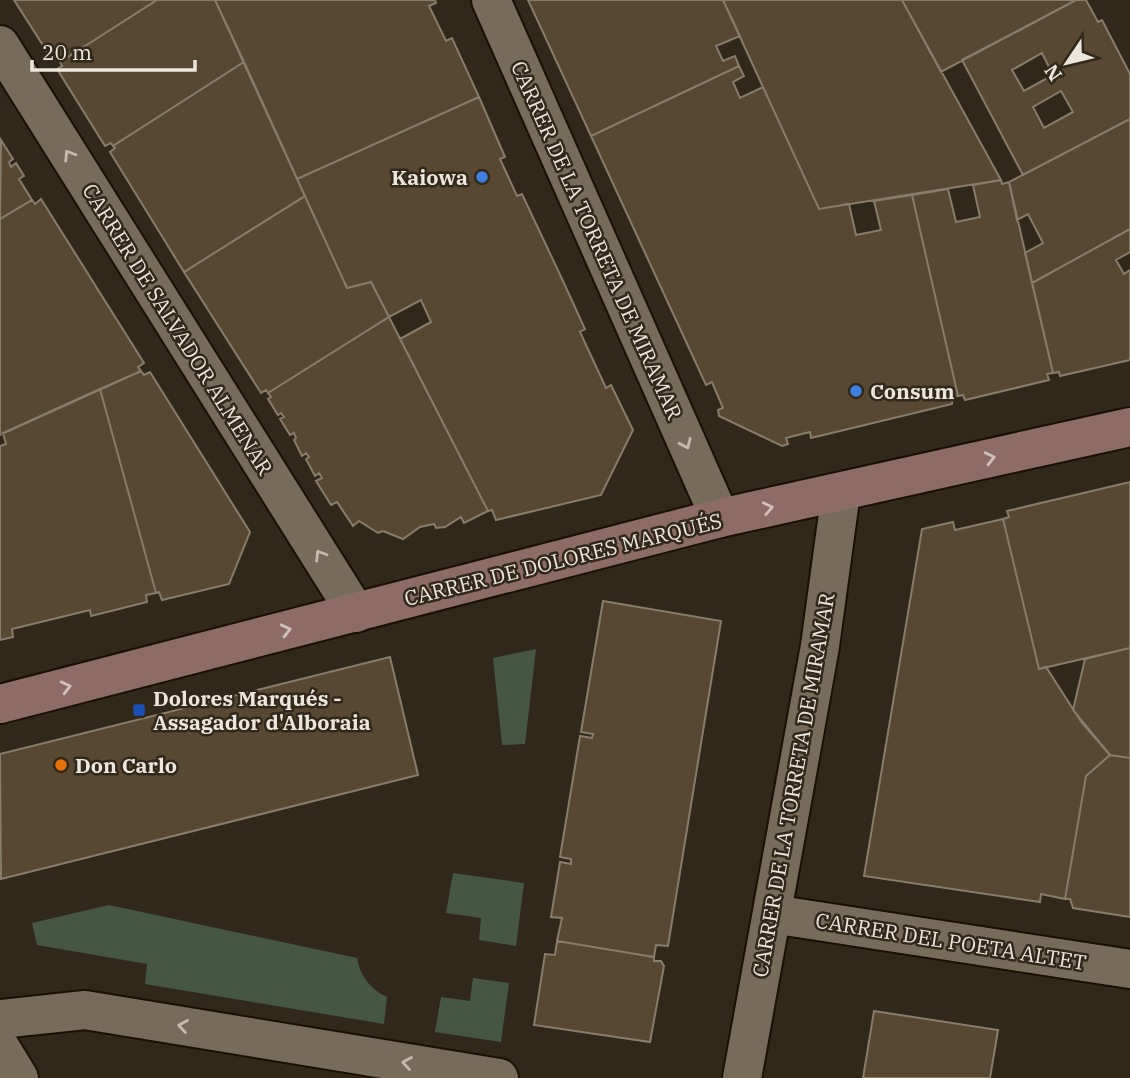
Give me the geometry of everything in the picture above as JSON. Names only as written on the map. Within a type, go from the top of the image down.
[{"type":"street","name":"CARRER DE LA TORRETA DE MIRAMAR","points":[[491,0],[720,518]]},
{"type":"street","name":"CARRER DE SALVADOR ALMENAR","points":[[0,45],[356,612]]},
{"type":"street","name":"CARRER DE DOLORES MARQUÉS","points":[[0,704],[720,518],[1130,427]]},
{"type":"street","name":"CARRER DE LA TORRETA DE MIRAMAR","points":[[742,1078],[820,646],[841,492]]},
{"type":"street","name":"CARRER DEL POETA ALTET","points":[[772,914],[1130,969]]},
{"type":"street","points":[[0,1019],[85,1010],[499,1078]]},
{"type":"street","points":[[0,1047],[19,1078]]},
{"type":"green space","points":[[536,649],[525,744],[502,745],[493,658]]},
{"type":"green space","points":[[453,873],[524,883],[516,946],[479,940],[481,918],[446,913]]},
{"type":"green space","points":[[109,905],[357,958],[367,982],[387,997],[384,1024],[145,984],[147,964],[37,945],[32,923]]},
{"type":"green space","points":[[473,978],[509,983],[501,1042],[435,1032],[441,997],[470,1001]]},
{"type":"building","points":[[14,0],[157,0],[60,62],[57,58],[53,61]]},
{"type":"building","points":[[157,0],[215,0],[244,62],[113,146],[111,143],[105,146],[57,69],[62,66],[60,62]]},
{"type":"building","points":[[215,0],[435,0],[436,3],[429,6],[446,41],[452,38],[479,97],[297,179]]},
{"type":"building","points":[[528,0],[723,0],[740,36],[716,46],[723,61],[735,56],[739,66],[591,136]]},
{"type":"building","points":[[723,0],[902,0],[1001,180],[819,209]]},
{"type":"building","points":[[902,0],[1076,0],[941,72]]},
{"type":"building","points":[[1076,0],[1086,0],[1098,22],[1102,20],[1130,74],[1130,119],[1023,175],[962,60]],"holes":[[[1042,53],[1053,75],[1024,91],[1012,70]],[[1061,91],[1073,112],[1044,128],[1033,107]]]},
{"type":"building","points":[[244,62],[305,196],[184,272],[110,152],[115,148],[113,146]]},
{"type":"building","points":[[739,66],[744,76],[733,82],[740,98],[763,87],[819,209],[849,204],[856,235],[881,230],[874,201],[912,195],[958,396],[953,397],[952,404],[811,438],[810,432],[786,438],[788,444],[782,446],[719,416],[718,410],[723,408],[712,382],[706,385],[591,136]]},
{"type":"building","points":[[479,97],[505,157],[500,159],[517,196],[522,194],[563,281],[585,329],[580,332],[606,388],[611,385],[633,430],[601,495],[496,520],[492,510],[488,511],[400,339],[431,322],[421,300],[389,317],[371,282],[347,288],[297,179]]},
{"type":"building","points":[[1130,119],[1130,229],[1032,283],[1025,253],[1043,243],[1028,214],[1017,220],[1009,182]]},
{"type":"building","points":[[1,140],[13,159],[9,162],[11,167],[16,163],[24,176],[19,179],[32,200],[0,219]]},
{"type":"building","points":[[1001,180],[1002,184],[1009,182],[1053,373],[1047,374],[1049,380],[965,400],[963,395],[958,396],[912,195],[948,189],[956,222],[980,217],[973,185]]},
{"type":"building","points":[[305,196],[347,288],[371,282],[389,317],[268,393],[266,390],[261,393],[184,272]]},
{"type":"building","points":[[41,199],[144,363],[138,367],[141,371],[0,435],[0,219],[32,200],[35,204]]},
{"type":"building","points":[[1130,229],[1130,252],[1116,260],[1124,274],[1130,270],[1130,360],[1060,376],[1059,372],[1053,373],[1032,283]]},
{"type":"building","points":[[389,317],[488,511],[464,523],[461,517],[445,527],[436,528],[434,524],[420,527],[403,539],[383,531],[378,533],[359,521],[353,526],[337,502],[331,505],[316,481],[322,478],[319,473],[315,476],[306,459],[309,457],[306,453],[302,456],[294,440],[294,433],[290,435],[280,419],[284,417],[281,413],[278,415],[268,399],[271,397],[268,393]]},
{"type":"building","points":[[141,371],[144,375],[150,372],[250,532],[229,584],[162,600],[159,592],[156,593],[100,389]]},
{"type":"building","points":[[100,389],[156,593],[146,595],[147,602],[91,616],[90,610],[12,629],[13,637],[0,640],[0,446],[6,444],[3,433]]},
{"type":"building","points":[[1130,482],[1130,648],[1039,669],[1003,519],[1009,517],[1007,511]]},
{"type":"building","points":[[1003,519],[1039,669],[1046,667],[1082,723],[1110,755],[1086,776],[1065,899],[1041,894],[1040,902],[864,876],[922,529],[953,522],[955,530]]},
{"type":"building","points":[[603,601],[721,621],[668,946],[656,945],[654,957],[557,941],[562,918],[551,917],[560,862],[571,864],[571,859],[560,857],[580,736],[592,738],[593,734],[581,732]]},
{"type":"building","points":[[1130,648],[1130,758],[1110,755],[1073,710],[1085,659]]},
{"type":"building","points":[[390,657],[418,775],[1,879],[0,754]]},
{"type":"building","points":[[1110,755],[1130,758],[1130,917],[1073,908],[1070,899],[1065,899],[1086,776]]},
{"type":"building","points":[[557,941],[654,957],[654,961],[661,961],[664,966],[650,1042],[534,1025],[545,954],[555,955]]},
{"type":"building","points":[[874,1011],[998,1030],[990,1078],[863,1078]]},
{"type":"place","name":"Kaiowa","points":[[482,177]]},
{"type":"place","name":"Consum","points":[[856,391]]},
{"type":"place","name":"Dolores Marqués - Assagador d'Alboraia","points":[[139,710]]},
{"type":"place","name":"Don Carlo","points":[[61,765]]}]
